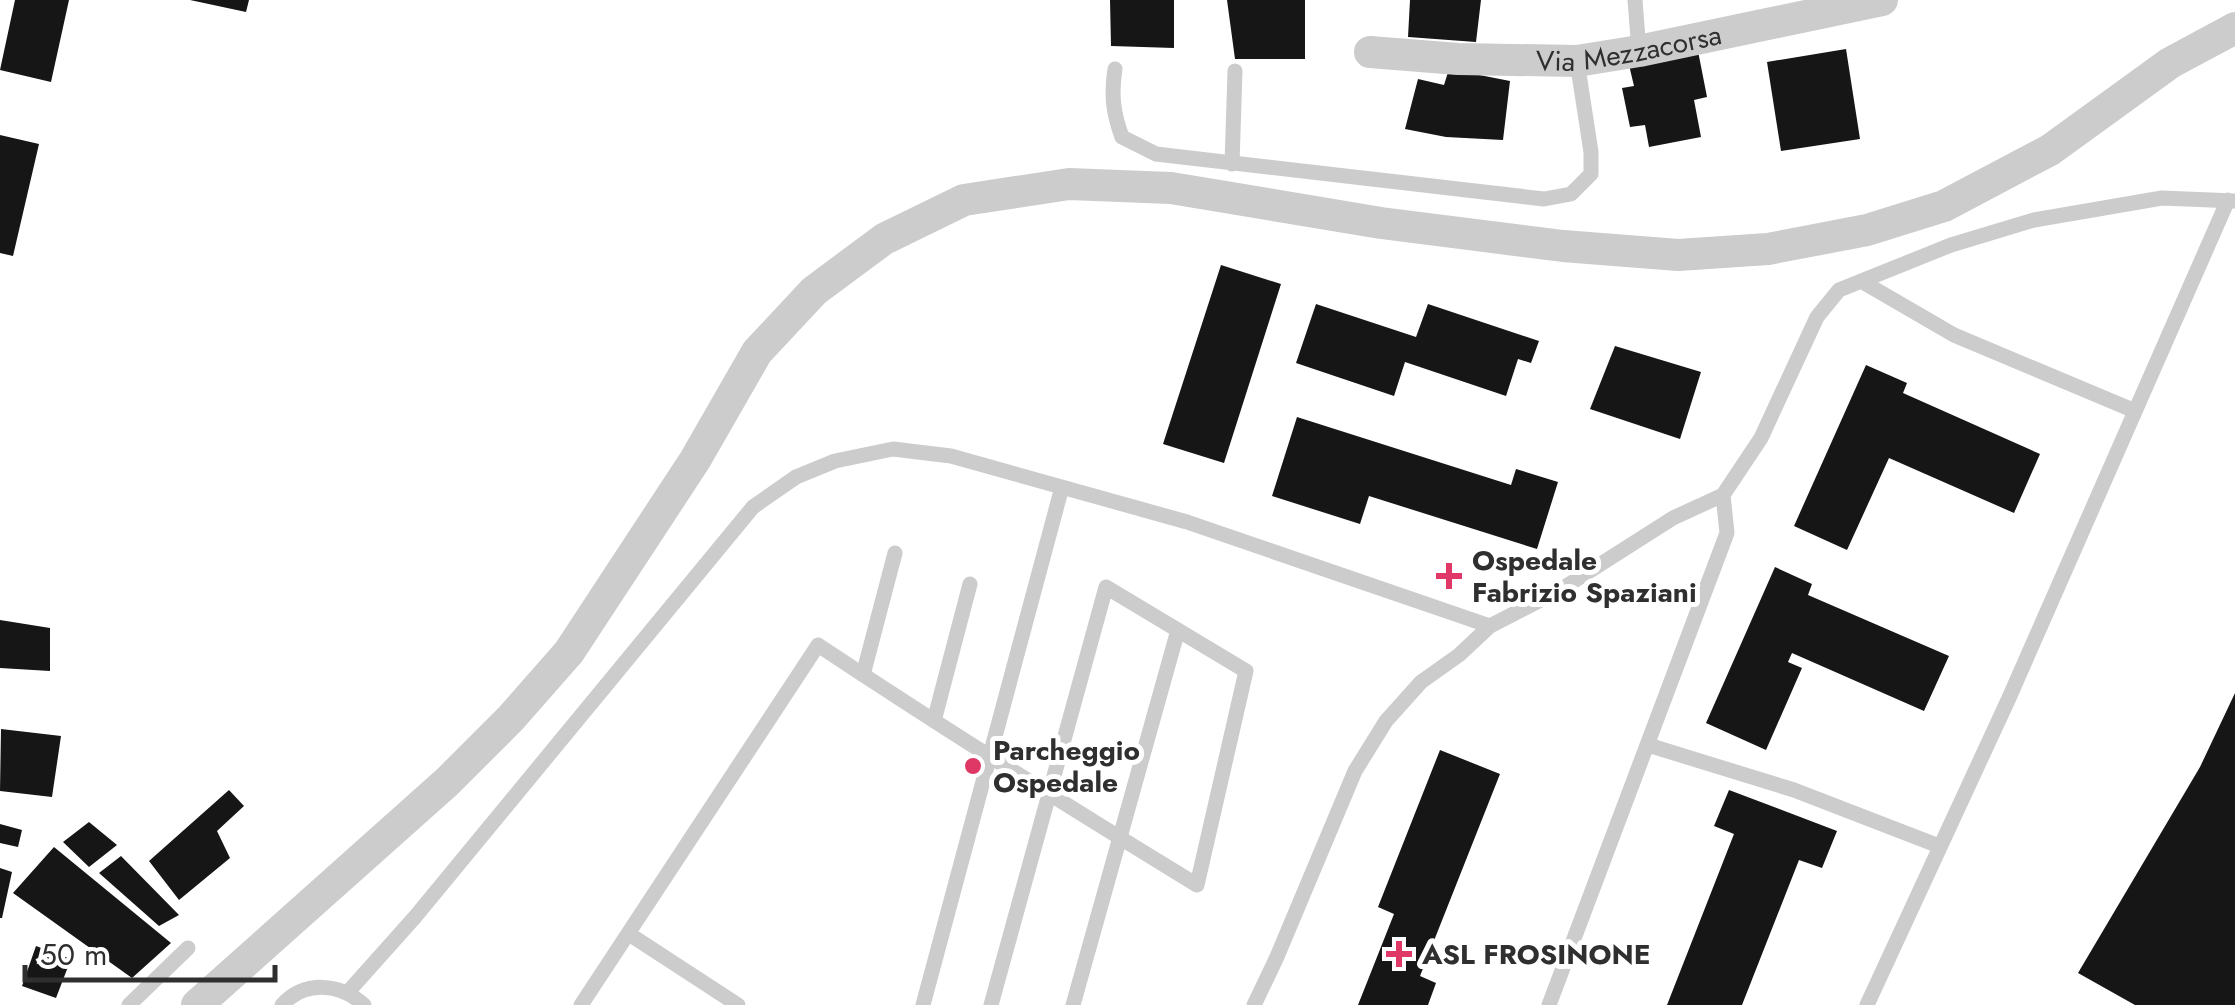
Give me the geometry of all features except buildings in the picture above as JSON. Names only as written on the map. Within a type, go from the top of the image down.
[{"type":"street","name":"Via Mezzacorsa","points":[[1370,52],[1577,61],[1882,0]]},
{"type":"street","points":[[197,1005],[447,782],[512,718],[569,652],[685,475],[757,352],[814,291],[884,239],[964,200],[1068,184],[1171,188],[1382,223],[1563,246],[1678,254],[1768,248],[1867,230],[1944,206],[2050,150],[2170,63],[2235,28]]},
{"type":"lane","points":[[1635,0],[1640,51]]},
{"type":"lane","points":[[1115,68],[1114,116],[1122,138],[1156,154],[1544,198],[1571,194],[1592,174],[1577,61]]},
{"type":"lane","points":[[1232,164],[1235,71]]},
{"type":"lane","points":[[1254,1005],[1355,771],[1386,721],[1422,682],[1490,626],[1560,590],[1673,518],[1723,495],[1761,438],[1817,318],[1839,290],[1952,245],[2050,216],[2162,198],[2232,201],[1867,1005]]},
{"type":"lane","points":[[1862,281],[1954,334],[2135,411]]},
{"type":"lane","points":[[348,992],[415,917],[753,507],[796,477],[835,461],[893,449],[951,456],[1187,522],[1490,626]]},
{"type":"lane","points":[[922,1005],[1062,487]]},
{"type":"lane","points":[[1549,1005],[1727,533],[1723,495]]},
{"type":"lane","points":[[863,675],[895,553]]},
{"type":"lane","points":[[934,721],[970,584]]},
{"type":"lane","points":[[581,1005],[818,645],[989,757],[1050,795],[1197,884],[1246,671],[1106,587],[1050,795],[992,1005]]},
{"type":"lane","points":[[1073,1005],[1178,630]]},
{"type":"lane","points":[[1648,744],[1794,790],[1939,846]]},
{"type":"lane","points":[[628,934],[738,1005]]},
{"type":"lane","points":[[128,1005],[188,948]]},
{"type":"lane","points":[[282,1005],[307,988],[328,987],[348,992],[364,1005]]},
{"type":"place","name":"Ospedale Fabrizio Spaziani","points":[[1449,576]]},
{"type":"place","name":"Parcheggio Ospedale","points":[[973,766]]},
{"type":"place","name":"ASL FROSINONE","points":[[1399,954]]}]
